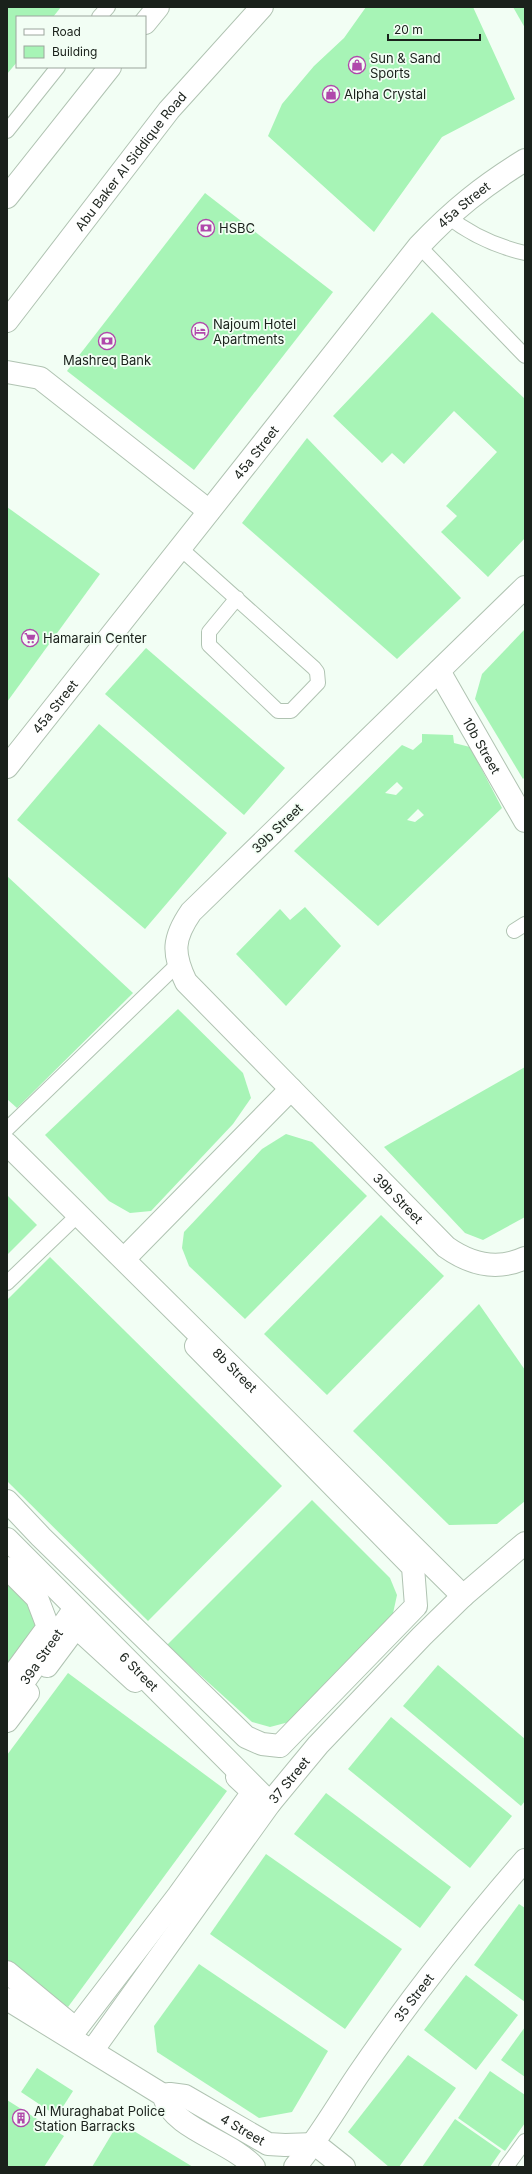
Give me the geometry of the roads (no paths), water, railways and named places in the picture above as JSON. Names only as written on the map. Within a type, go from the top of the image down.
[{"type":"street","points":[[146,22],[158,7]]},
{"type":"street","name":"Abu Baker Al Siddique Road","points":[[7,321],[169,110],[262,7]]},
{"type":"street","points":[[7,197],[109,68]]},
{"type":"street","name":"45a Street","points":[[7,766],[419,246],[447,216],[479,190],[525,160]]},
{"type":"street","points":[[7,372],[40,378],[209,511]]},
{"type":"street","name":"39b Street","points":[[525,587],[191,912],[180,927],[176,945],[178,964],[186,982],[451,1250],[471,1261],[493,1266],[507,1264],[525,1258]]},
{"type":"street","name":"10b Street","points":[[439,670],[525,821]]},
{"type":"street","points":[[124,1260],[291,1089]]},
{"type":"street","name":"8b Street","points":[[7,1144],[75,1217],[124,1260],[463,1596]]},
{"type":"street","points":[[7,1153],[75,1217],[413,1567],[416,1606],[280,1746],[262,1744],[246,1737],[41,1537],[7,1501]]},
{"type":"street","name":"6 Street","points":[[7,1539],[270,1803]]},
{"type":"street","name":"37 Street","points":[[92,2051],[270,1803],[318,1745],[369,1690],[463,1596],[525,1543]]},
{"type":"street","points":[[7,1568],[37,1598],[48,1627],[7,1683]]},
{"type":"street","name":"39a Street","points":[[7,1706],[75,1608]]},
{"type":"street","points":[[7,1721],[76,1627],[253,1792],[178,1896],[76,2029],[7,1972]]},
{"type":"street","name":"35 Street","points":[[295,2167],[315,2144],[358,2075],[424,1984],[525,1860]]},
{"type":"street","name":"4 Street","points":[[7,1999],[163,2095],[170,2094],[184,2096],[268,2144],[285,2146],[315,2144]]},
{"type":"street","name":"4 Street","points":[[163,2095],[165,2102],[174,2113],[237,2153],[254,2167]]},
{"type":"street","points":[[315,2144],[344,2167]]},
{"type":"street","name":"35 Street","points":[[310,2167],[315,2144]]},
{"type":"lane","points":[[100,16],[108,7]]},
{"type":"lane","points":[[7,131],[57,68]]},
{"type":"lane","points":[[447,216],[465,230],[484,240],[505,248],[525,253]]},
{"type":"lane","points":[[419,246],[525,356]]},
{"type":"lane","points":[[180,548],[236,598],[317,672],[318,683],[290,711],[278,710],[209,645],[209,632],[236,598]]},
{"type":"lane","points":[[7,1129],[178,964]]},
{"type":"lane","points":[[7,1283],[75,1217]]},
{"type":"lane","points":[[506,2167],[525,2141]]},
{"type":"place","name":"Sun & Sand Sports","points":[[357,65]]},
{"type":"place","name":"Alpha Crystal","points":[[331,94]]},
{"type":"place","name":"HSBC","points":[[206,228]]},
{"type":"place","name":"Najoum Hotel Apartments","points":[[200,331]]},
{"type":"place","name":"Mashreq Bank","points":[[107,341]]},
{"type":"place","name":"Hamarain Center","points":[[30,638]]},
{"type":"place","name":"Al Muraghabat Police Station Barracks","points":[[21,2118]]}]
